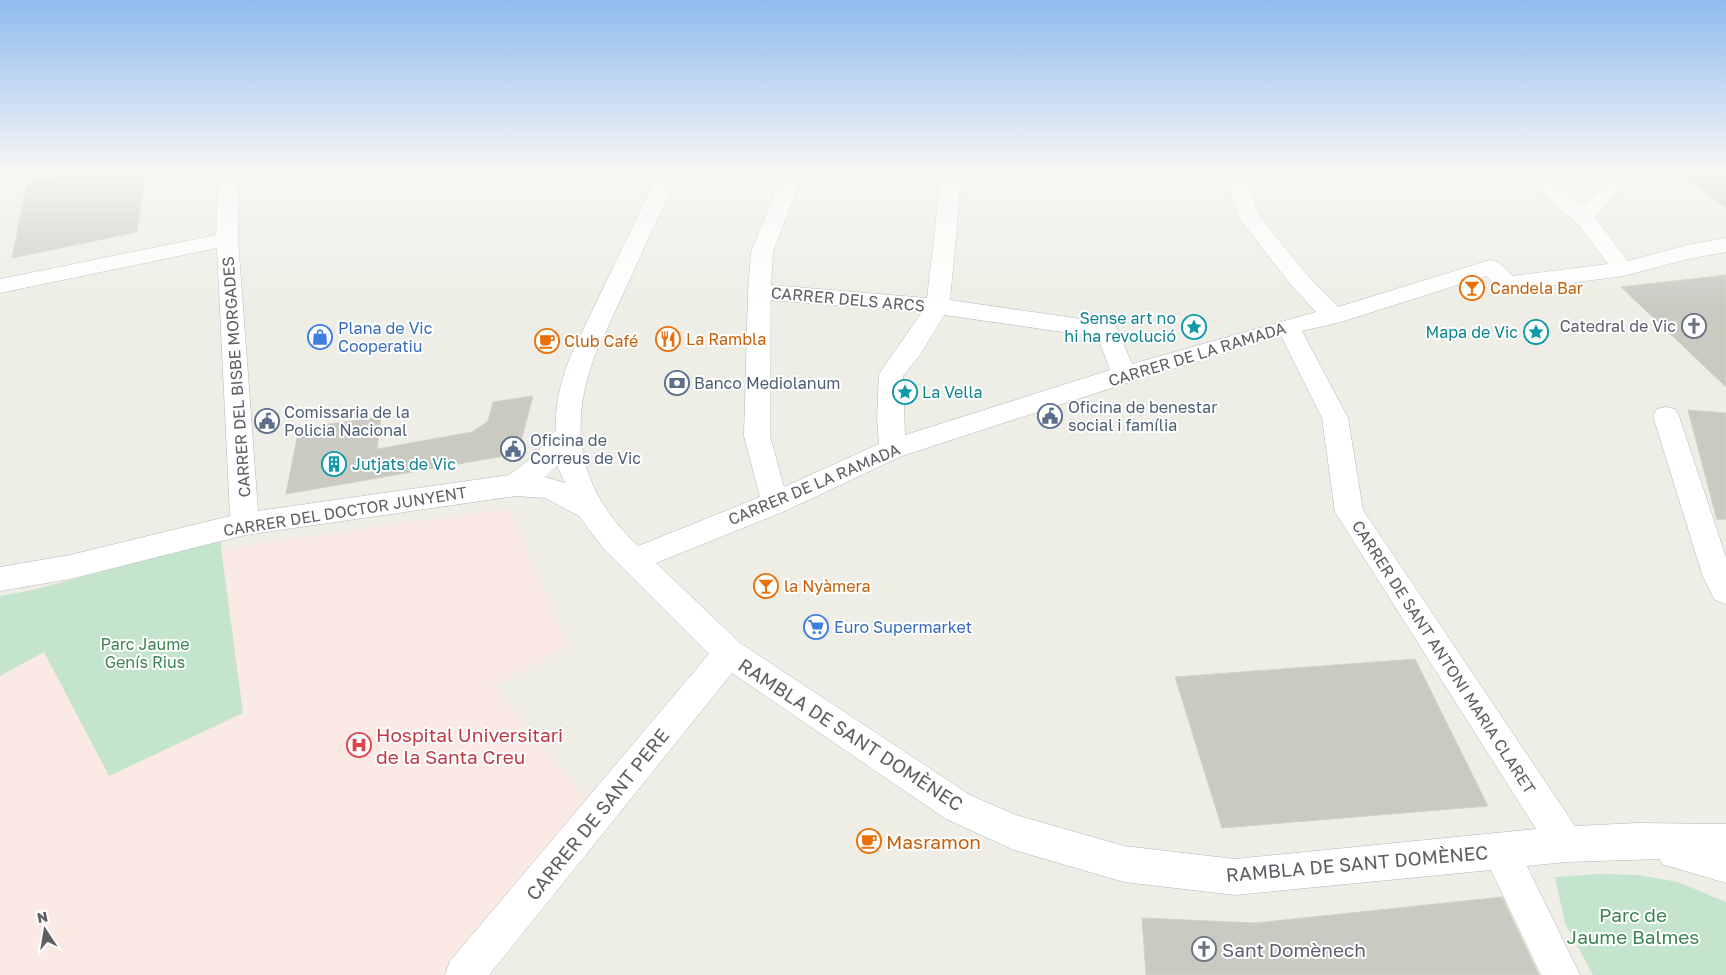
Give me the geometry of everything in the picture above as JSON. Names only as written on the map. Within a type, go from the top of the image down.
[{"type":"street","name":"CARRER DEL BISBE MORGADES","points":[[227,216],[226,239],[246,524]]},
{"type":"street","points":[[589,508],[570,464],[567,434],[568,407],[573,381],[583,354],[648,216]]},
{"type":"street","points":[[775,503],[757,436],[759,292],[762,252],[776,216]]},
{"type":"street","points":[[893,450],[890,419],[891,374],[911,349],[938,306],[947,216]]},
{"type":"street","points":[[1249,216],[1300,281],[1332,316]]},
{"type":"street","points":[[1584,217],[1623,269],[1687,252],[1726,245]]},
{"type":"street","points":[[0,286],[226,239]]},
{"type":"street","name":"CARRER DE LA RAMADA","points":[[633,560],[775,503],[893,450],[1124,375],[1288,326],[1332,316],[1490,267],[1508,284],[1623,269]]},
{"type":"street","name":"CARRER DELS ARCS","points":[[759,292],[938,306],[1107,330],[1124,375]]},
{"type":"street","name":"CARRER DE SANT ANTONI MARIA CLARET","points":[[1288,326],[1335,418],[1349,512],[1566,844]]},
{"type":"street","points":[[1666,416],[1718,577],[1726,591]]},
{"type":"street","points":[[516,485],[543,464],[567,434]]},
{"type":"street","name":"CARRER DEL DOCTOR JUNYENT","points":[[0,579],[70,567],[246,524],[516,485],[549,488],[589,508]]},
{"type":"street","name":"RAMBLA DE SANT DOMÈNEC","points":[[589,508],[613,540],[729,653],[840,730],[958,807],[1014,832],[1124,864],[1235,877],[1566,844],[1638,841],[1726,842]]},
{"type":"street","name":"CARRER DE SANT PERE","points":[[464,975],[729,653]]},
{"type":"street","points":[[1638,841],[1726,865]]},
{"type":"street","points":[[1500,850],[1561,975]]},
{"type":"shaded area","name":"Hospital Universitari de la Santa Creu","points":[[509,508],[568,647],[493,686],[593,808],[448,975],[0,975],[0,676],[44,652],[109,776],[243,713],[221,549]]},
{"type":"green space","name":"Parc Jaume Genís Rius","points":[[220,540],[243,713],[109,776],[44,652],[0,676],[0,596],[33,590]]},
{"type":"green space","name":"Parc de Jaume Balmes","points":[[1599,874],[1638,875],[1678,882],[1726,902],[1726,975],[1593,975],[1565,923],[1555,877]]},
{"type":"building","points":[[20,216],[139,216],[137,232],[12,258]]},
{"type":"building","name":"Catedral de Vic","points":[[1726,275],[1726,387],[1621,287]]},
{"type":"building","points":[[533,396],[521,441],[504,456],[286,494],[299,428],[381,417],[377,449],[472,432],[488,421],[493,402]]},
{"type":"building","points":[[1688,410],[1726,413],[1726,519],[1717,520]]},
{"type":"building","points":[[1415,659],[1488,806],[1222,828],[1175,677]]},
{"type":"building","points":[[1502,897],[1539,975],[1146,975],[1142,918],[1255,923]]},
{"type":"place","name":"Candela Bar","points":[[1472,288]]},
{"type":"place","name":"Catedral de Vic","points":[[1694,326]]},
{"type":"place","name":"Sense art no hi ha revolució","points":[[1194,327]]},
{"type":"place","name":"Mapa de Vic","points":[[1536,332]]},
{"type":"place","name":"Plana de Vic Cooperatiu","points":[[320,337]]},
{"type":"place","name":"La Rambla","points":[[668,339]]},
{"type":"place","name":"Club Café","points":[[547,341]]},
{"type":"place","name":"Banco Mediolanum","points":[[677,383]]},
{"type":"place","name":"La Vella","points":[[905,392]]},
{"type":"place","name":"Oficina de benestar social i família","points":[[1050,416]]},
{"type":"place","name":"Comissaria de la Policia Nacional","points":[[267,421]]},
{"type":"place","name":"Oficina de Correus de Vic","points":[[513,449]]},
{"type":"place","name":"Jutjats de Vic","points":[[334,464]]},
{"type":"place","name":"la Nyàmera","points":[[766,586]]},
{"type":"place","name":"Euro Supermarket","points":[[816,627]]},
{"type":"place","name":"Hospital Universitari de la Santa Creu","points":[[359,745]]},
{"type":"place","name":"Masramon","points":[[869,841]]},
{"type":"place","name":"Sant Domènech","points":[[1204,949]]}]
